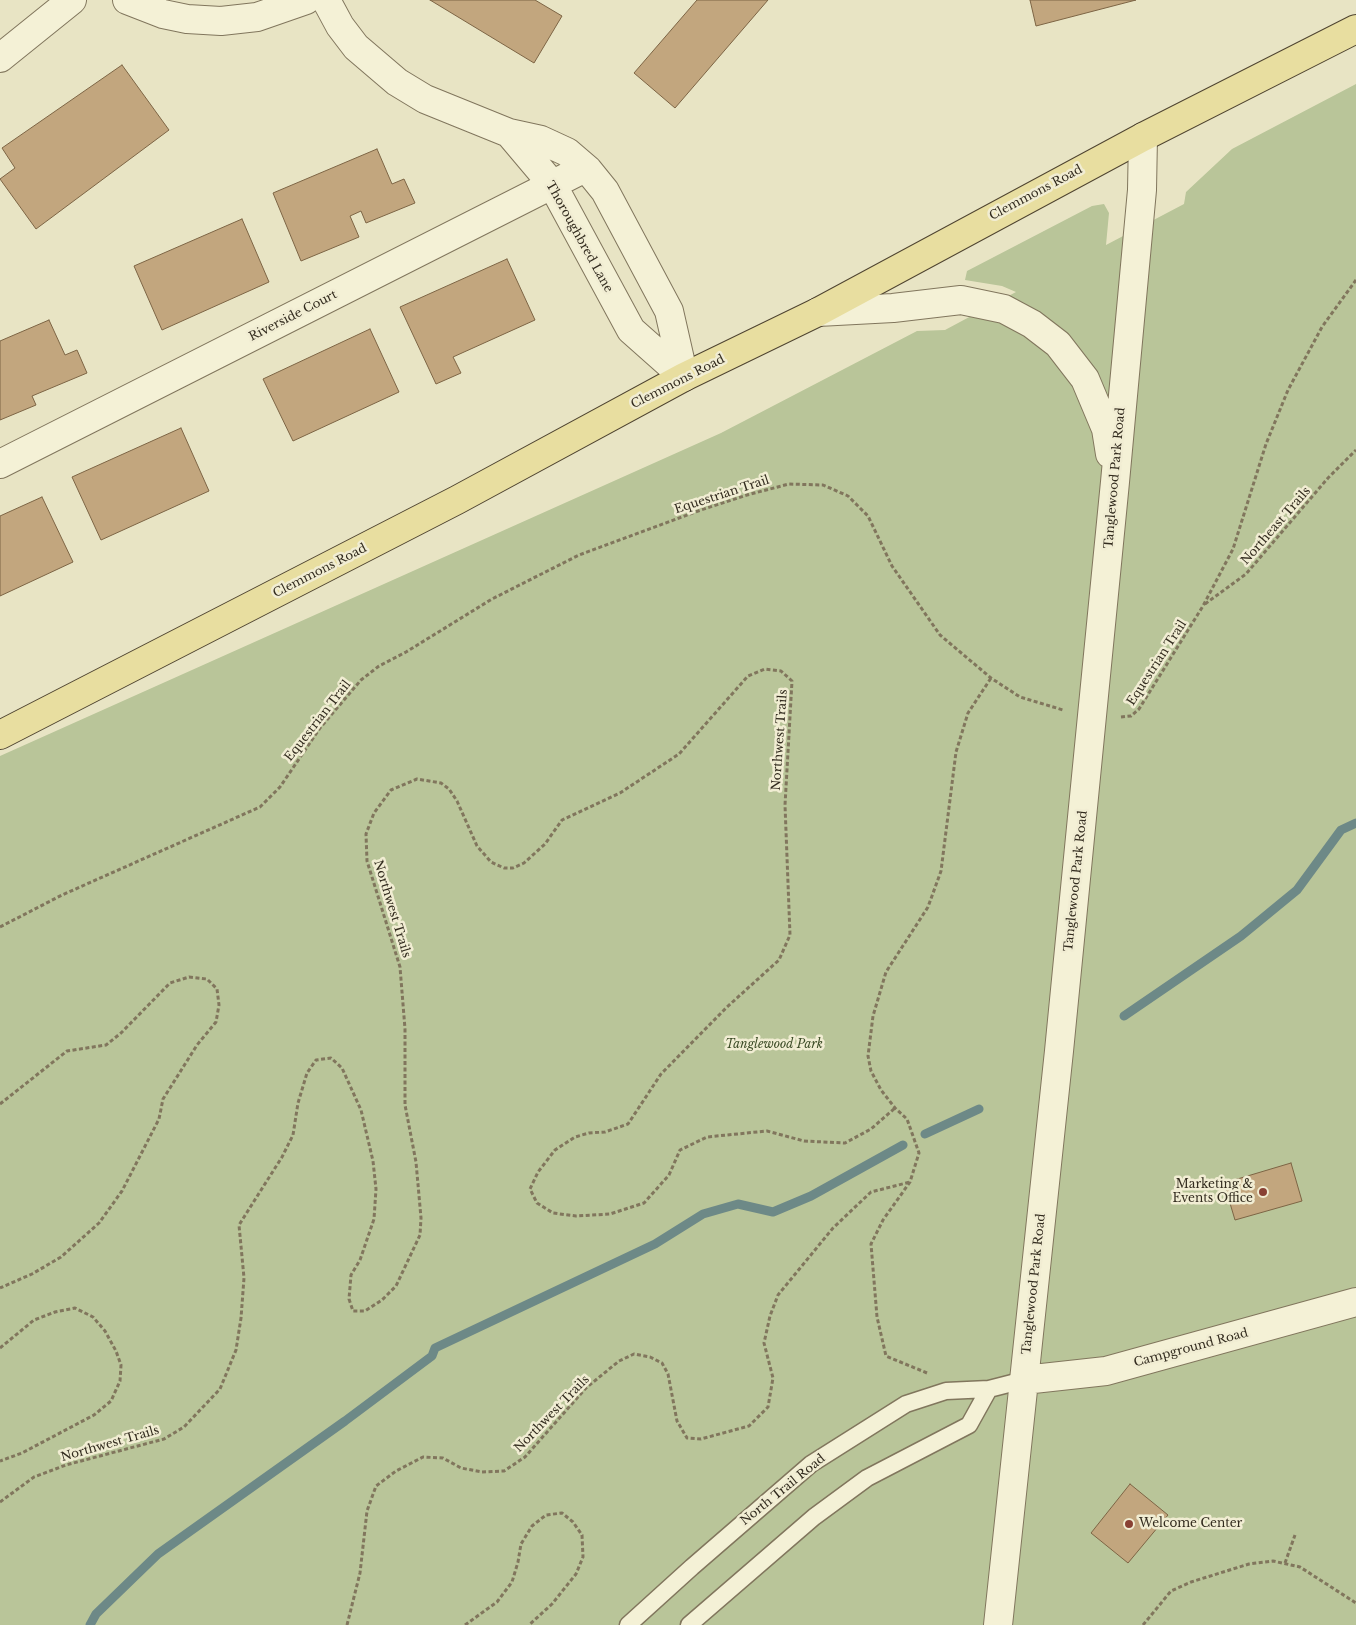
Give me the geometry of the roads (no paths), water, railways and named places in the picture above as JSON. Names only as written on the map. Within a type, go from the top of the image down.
[{"type":"main road","name":"Clemmons Road","points":[[0,735],[457,500],[684,378],[818,312],[1143,137],[1356,28]]},
{"type":"street","points":[[0,58],[72,0]]},
{"type":"street","points":[[127,0],[163,14],[187,19],[221,21],[257,17],[306,0]]},
{"type":"street","name":"Thoroughbred Lane","points":[[326,0],[340,26],[356,47],[397,82],[424,98],[508,133],[552,184],[631,330],[684,378]]},
{"type":"street","points":[[508,133],[541,140],[567,152],[585,168],[605,191],[669,311],[684,378]]},
{"type":"street","name":"Tanglewood Park Road","points":[[998,1625],[1115,482],[1142,190],[1143,137]]},
{"type":"street","name":"Riverside Court","points":[[0,464],[585,168]]},
{"type":"street","points":[[818,312],[893,308],[961,300],[1004,309],[1032,324],[1058,344],[1085,379],[1106,429],[1115,482]]},
{"type":"street","name":"Campground Road","points":[[1024,1380],[1106,1371],[1356,1302]]},
{"type":"lane","name":"North Trail Road","points":[[628,1625],[811,1464],[906,1404],[946,1391],[989,1389],[1024,1380]]},
{"type":"lane","points":[[689,1625],[814,1517],[867,1478],[968,1425],[989,1389]]},
{"type":"waterway","points":[[1124,1016],[1241,936],[1297,890],[1341,830],[1356,823]]},
{"type":"waterway","points":[[925,1134],[979,1109]]},
{"type":"waterway","points":[[90,1625],[96,1614],[158,1554],[345,1421],[432,1356],[435,1348],[655,1244],[703,1214],[738,1204],[773,1212],[811,1196],[903,1145]]},
{"type":"place","name":"Marketing & Events Office","points":[[1263,1192]]},
{"type":"place","name":"Welcome Center","points":[[1129,1524]]},
{"type":"park label","name":"Tanglewood Park","points":[[774,1045]]}]
